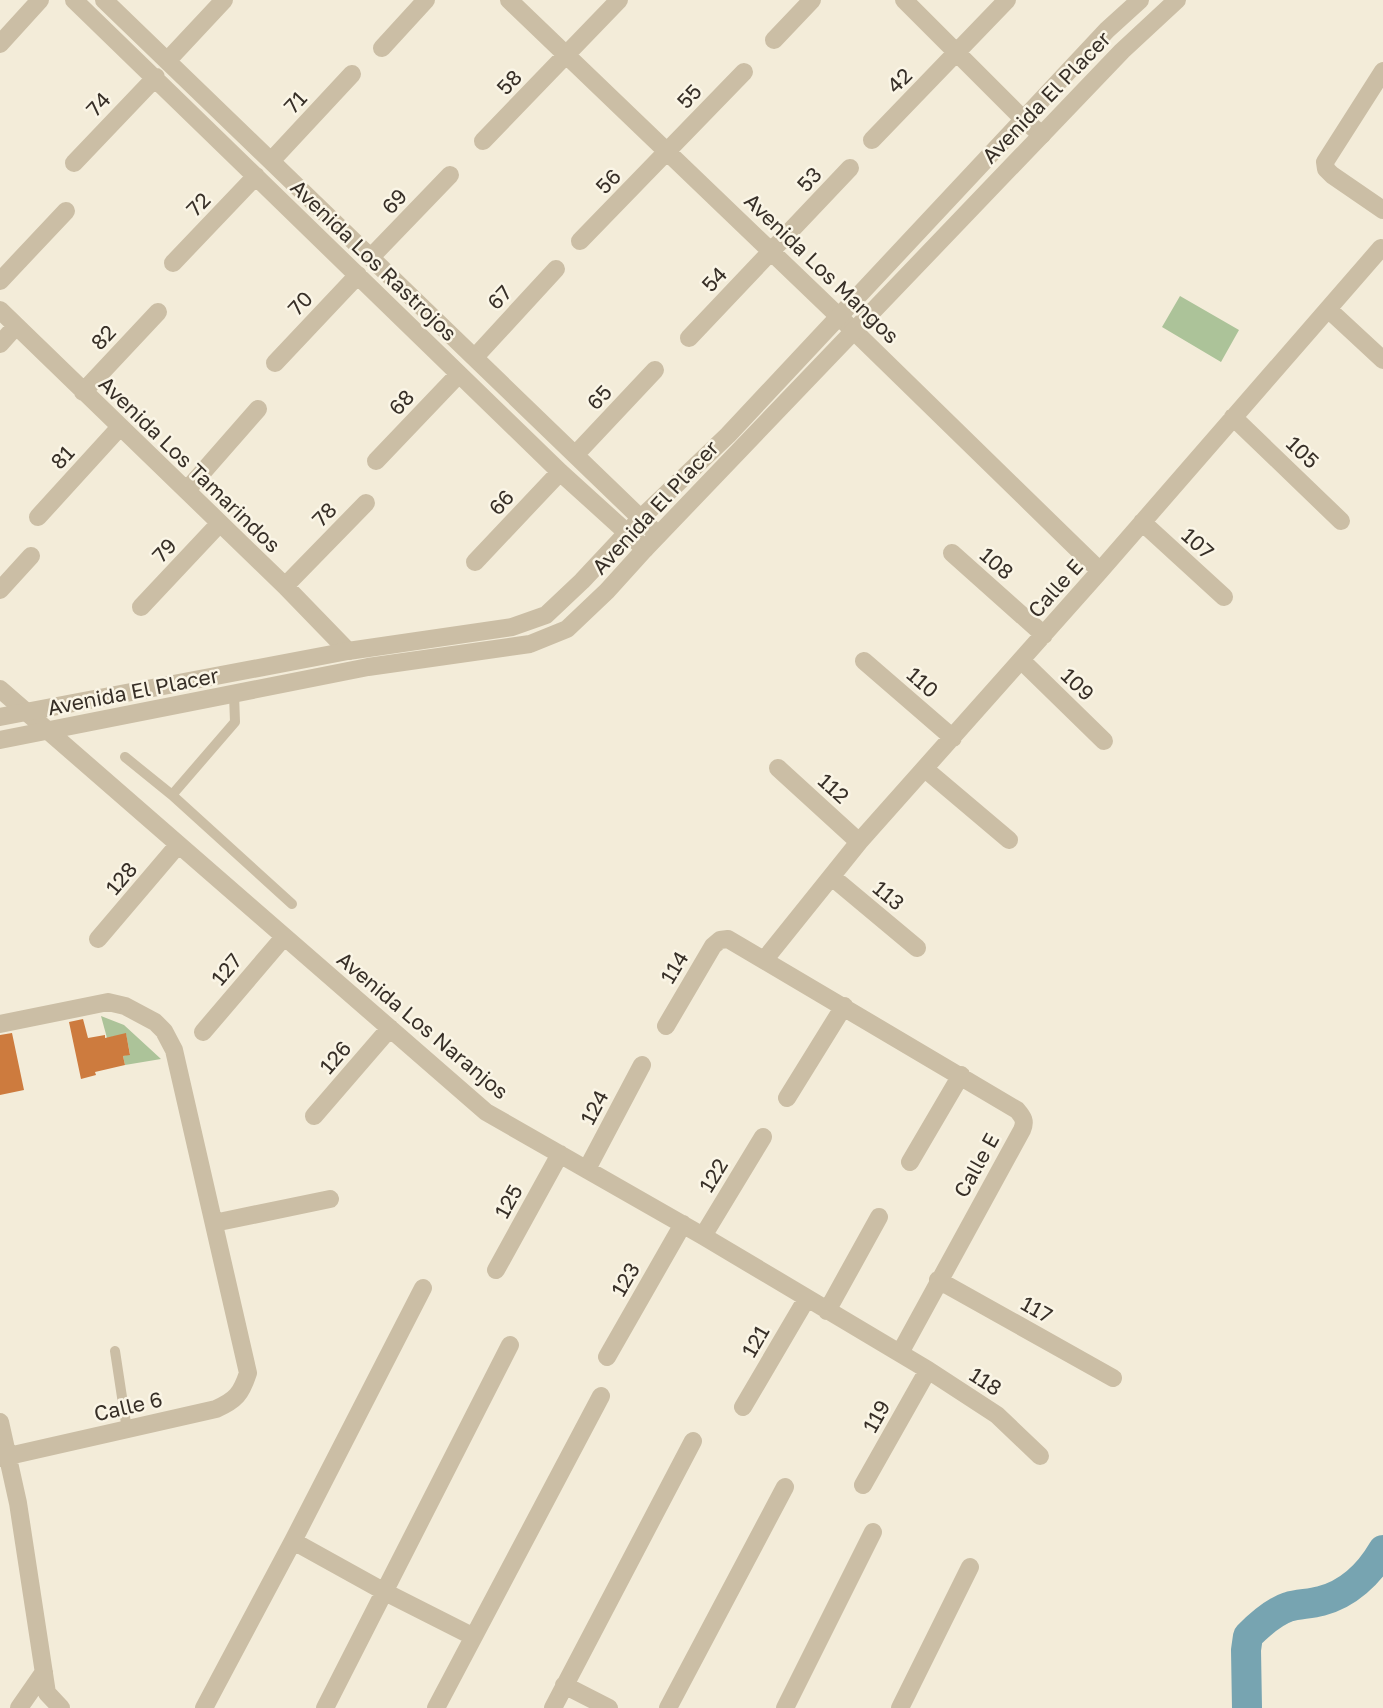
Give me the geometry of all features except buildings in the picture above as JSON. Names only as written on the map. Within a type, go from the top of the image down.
[{"type":"street","points":[[0,44],[40,0]]},
{"type":"street","name":"Avenida Los Rastrojos","points":[[74,0],[559,472],[645,549]]},
{"type":"street","name":"Avenida Los Rastrojos","points":[[104,0],[658,535]]},
{"type":"street","points":[[167,61],[224,0]]},
{"type":"street","points":[[382,48],[426,0]]},
{"type":"street","name":"Avenida Los Mangos","points":[[509,0],[1100,571]]},
{"type":"street","name":"58","points":[[483,141],[619,0]]},
{"type":"street","points":[[774,40],[812,0]]},
{"type":"street","points":[[904,0],[1042,135]]},
{"type":"street","name":"42","points":[[873,139],[1007,0]]},
{"type":"street","name":"Avenida El Placer","points":[[0,718],[348,651],[512,627],[546,615],[727,435],[1107,30],[1140,0]]},
{"type":"street","name":"Avenida El Placer","points":[[0,740],[368,667],[530,643],[567,629],[607,591],[1122,51],[1177,0]]},
{"type":"street","points":[[1383,71],[1325,162],[1326,169],[1332,175],[1383,210]]},
{"type":"street","name":"55","points":[[668,152],[744,72]]},
{"type":"street","name":"71","points":[[271,161],[352,74]]},
{"type":"street","name":"74","points":[[74,163],[156,77]]},
{"type":"street","name":"56","points":[[580,241],[668,152]]},
{"type":"street","name":"53","points":[[771,251],[850,168]]},
{"type":"street","name":"69","points":[[371,257],[450,175]]},
{"type":"street","name":"72","points":[[173,263],[256,176]]},
{"type":"street","points":[[0,281],[66,211]]},
{"type":"street","name":"Calle E","points":[[765,959],[859,842],[1044,635],[1381,248]]},
{"type":"street","name":"54","points":[[689,338],[771,251]]},
{"type":"street","name":"67","points":[[475,357],[556,269]]},
{"type":"street","name":"70","points":[[275,363],[358,275]]},
{"type":"street","points":[[1328,309],[1383,359]]},
{"type":"street","name":"Avenida Los Tamarindos","points":[[0,310],[285,586],[348,651]]},
{"type":"street","name":"82","points":[[83,392],[158,312]]},
{"type":"street","points":[[0,344],[16,326]]},
{"type":"street","name":"65","points":[[576,454],[655,370]]},
{"type":"street","name":"68","points":[[376,461],[459,374]]},
{"type":"street","points":[[187,490],[258,409]]},
{"type":"street","name":"105","points":[[1233,417],[1341,521]]},
{"type":"street","name":"81","points":[[38,517],[120,427]]},
{"type":"street","name":"66","points":[[475,562],[559,472]]},
{"type":"street","name":"78","points":[[285,586],[366,503]]},
{"type":"street","name":"107","points":[[1142,522],[1224,597]]},
{"type":"street","name":"79","points":[[141,607],[219,524]]},
{"type":"street","name":"108","points":[[952,553],[1044,635]]},
{"type":"street","points":[[0,590],[31,556]]},
{"type":"street","name":"109","points":[[1021,660],[1104,741]]},
{"type":"street","name":"110","points":[[864,661],[953,738]]},
{"type":"street","name":"Avenida Los Naranjos","points":[[0,689],[486,1112],[900,1353]]},
{"type":"street","name":"112","points":[[778,768],[859,842]]},
{"type":"street","points":[[925,769],[1009,840]]},
{"type":"street","name":"128","points":[[99,939],[178,845]]},
{"type":"street","name":"113","points":[[832,877],[917,948]]},
{"type":"street","name":"127","points":[[203,1032],[284,937]]},
{"type":"street","name":"Calle E","points":[[728,939],[961,1075],[1017,1110],[1023,1117],[1025,1124],[900,1353]]},
{"type":"street","name":"114","points":[[666,1026],[713,946],[720,940],[728,939]]},
{"type":"street","points":[[0,1024],[108,1002],[134,1010],[155,1022],[164,1031],[174,1050],[214,1223],[330,1199]]},
{"type":"street","points":[[787,1098],[844,1006]]},
{"type":"street","name":"126","points":[[314,1116],[390,1028]]},
{"type":"street","name":"124","points":[[587,1169],[642,1065]]},
{"type":"street","points":[[910,1162],[961,1075]]},
{"type":"street","name":"122","points":[[703,1236],[763,1137]]},
{"type":"street","name":"125","points":[[496,1270],[560,1154]]},
{"type":"street","points":[[827,1311],[880,1217]]},
{"type":"street","name":"Calle 6","points":[[4,1458],[216,1409],[232,1401],[242,1388],[248,1373],[214,1223]]},
{"type":"street","name":"123","points":[[607,1357],[682,1224]]},
{"type":"street","name":"117","points":[[938,1280],[1113,1378]]},
{"type":"street","points":[[204,1708],[423,1288]]},
{"type":"street","name":"121","points":[[743,1407],[807,1298]]},
{"type":"street","points":[[325,1708],[510,1345]]},
{"type":"street","name":"118","points":[[900,1353],[1004,1420],[1040,1456]]},
{"type":"street","name":"119","points":[[863,1485],[928,1370]]},
{"type":"street","points":[[436,1708],[601,1396]]},
{"type":"street","points":[[0,1422],[4,1458],[18,1503],[47,1693],[61,1708]]},
{"type":"street","points":[[553,1708],[693,1441]]},
{"type":"street","points":[[668,1708],[785,1487]]},
{"type":"street","points":[[785,1708],[873,1532]]},
{"type":"street","points":[[293,1541],[472,1636]]},
{"type":"street","points":[[900,1708],[970,1567]]},
{"type":"street","points":[[19,1708],[44,1672]]},
{"type":"street","points":[[564,1685],[609,1708]]},
{"type":"lane","points":[[172,795],[235,722],[234,694]]},
{"type":"lane","points":[[125,757],[172,795],[292,904]]},
{"type":"lane","points":[[116,1351],[127,1430]]},
{"type":"green space","points":[[1180,296],[1239,330],[1221,362],[1162,327]]},
{"type":"green space","points":[[101,1016],[124,1025],[161,1059],[125,1065],[123,1056],[130,1054],[126,1034],[107,1038]]},
{"type":"waterway","points":[[1247,1708],[1248,1636],[1266,1619],[1282,1609],[1331,1598],[1349,1588],[1364,1575],[1383,1550]]}]
